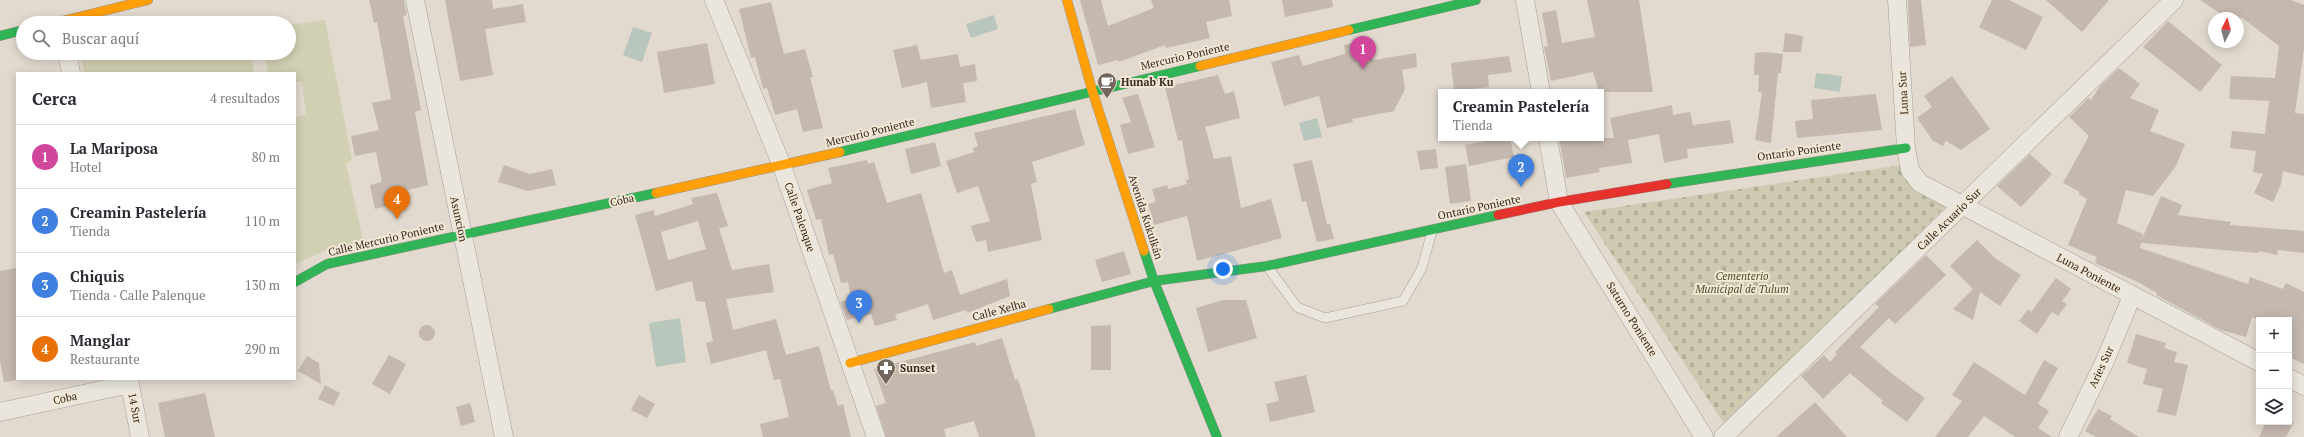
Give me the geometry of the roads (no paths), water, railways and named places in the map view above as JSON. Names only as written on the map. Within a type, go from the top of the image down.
[{"type":"main road","points":[[83,16],[148,0]]},
{"type":"main road","name":"Avenida Kukulkán","points":[[1067,0],[1092,90],[1154,281],[1217,437]]},
{"type":"main road","name":"Mercurio Poniente","points":[[782,166],[1092,90],[1476,0]]},
{"type":"main road","points":[[0,36],[16,32]]},
{"type":"main road","name":"Ontario Poniente","points":[[1154,281],[1267,266],[1559,202],[1746,170],[1906,148]]},
{"type":"main road","name":"Coba","points":[[462,233],[782,166]]},
{"type":"main road","name":"Calle Mercurio Poniente","points":[[296,281],[327,264],[462,233]]},
{"type":"main road","name":"Calle Xelha","points":[[850,363],[1154,281]]},
{"type":"street","name":"Asuncion","points":[[415,0],[504,437]]},
{"type":"street","name":"Calle Palenque","points":[[714,0],[782,166],[876,437]]},
{"type":"street","points":[[1525,0],[1540,89]]},
{"type":"street","name":"Luna Sur","points":[[1897,0],[1906,148],[1910,170],[1920,183]]},
{"type":"street","name":"Calle Acuario Sur","points":[[1723,437],[2174,0]]},
{"type":"street","points":[[68,60],[71,72]]},
{"type":"street","points":[[1549,141],[1559,202]]},
{"type":"street","name":"Luna Poniente","points":[[1920,183],[2256,360]]},
{"type":"street","name":"Saturno Poniente","points":[[1559,202],[1704,437]]},
{"type":"street","name":"Aries Sur","points":[[2068,437],[2104,363],[2132,296]]},
{"type":"street","points":[[2292,380],[2304,386]]},
{"type":"street","name":"Coba","points":[[0,412],[130,382]]},
{"type":"street","name":"14 Sur","points":[[130,382],[140,437]]},
{"type":"lane","points":[[1267,266],[1297,306],[1325,318],[1403,301],[1422,268],[1433,229]]},
{"type":"place","name":"La Mariposa","points":[[1363,69]]},
{"type":"place","name":"Hunab Ku","points":[[1107,99]]},
{"type":"place","name":"Creamin Pastelería","points":[[1521,187]]},
{"type":"place","name":"Manglar","points":[[397,219]]},
{"type":"place","name":"Chiquis","points":[[859,323]]},
{"type":"place","name":"Sunset","points":[[886,385]]},
{"type":"park label","name":"Cementerio Municipal de Tulum","points":[[1742,282]]}]
